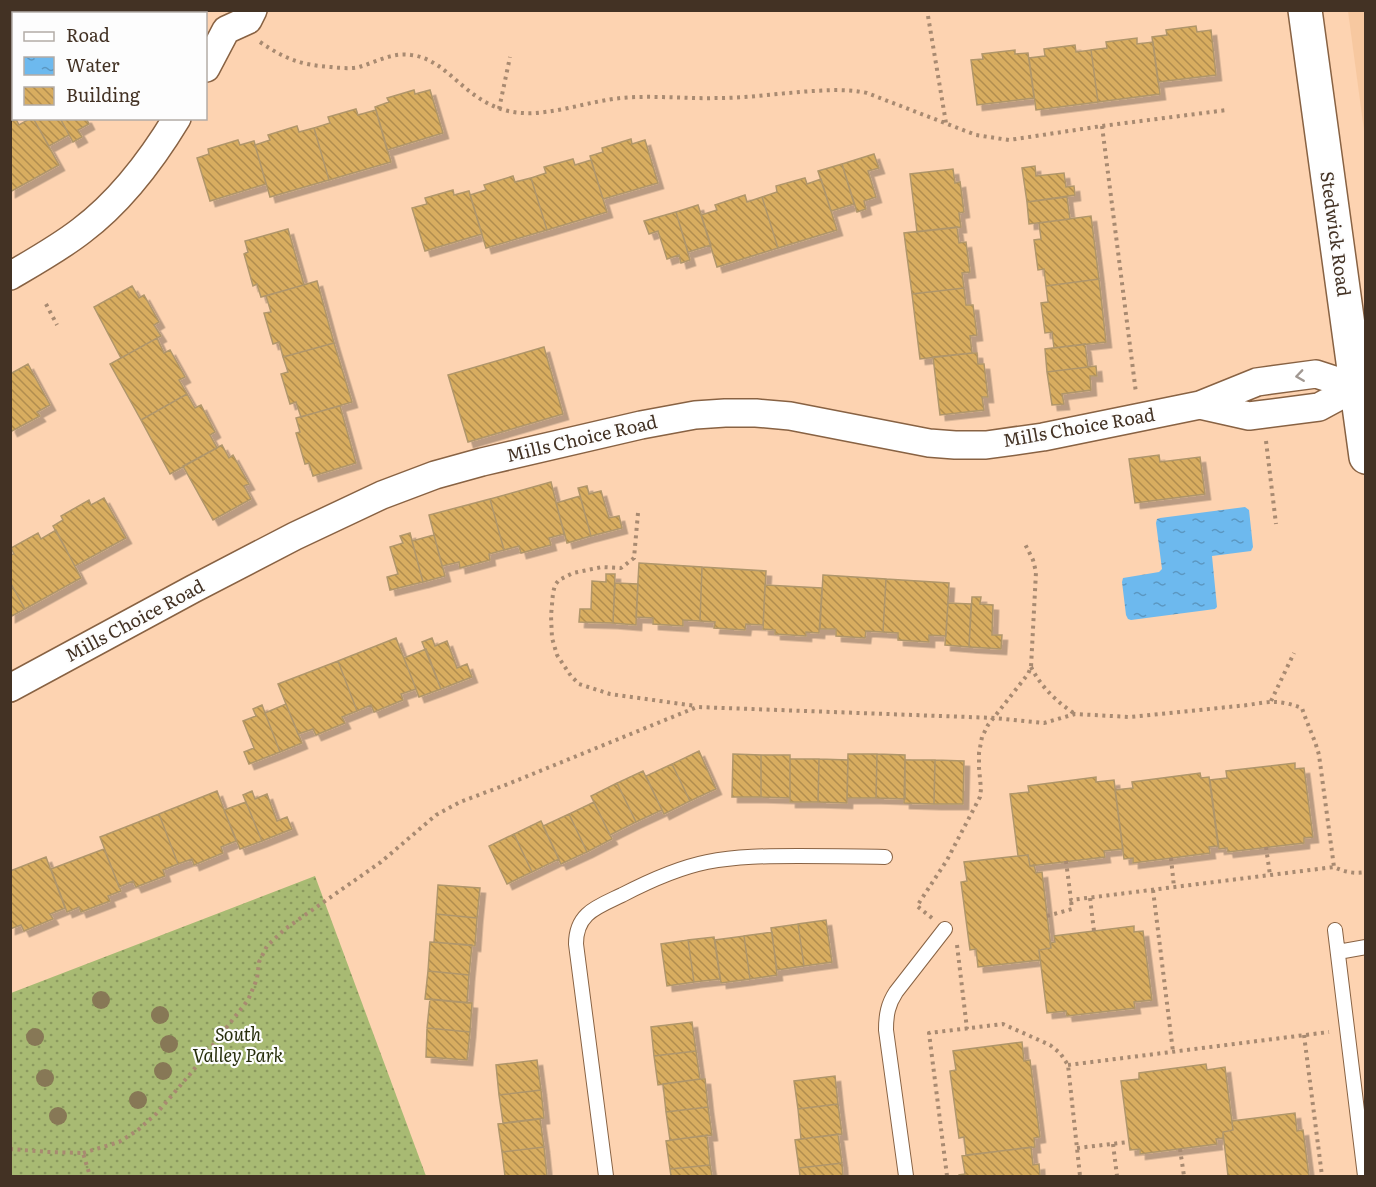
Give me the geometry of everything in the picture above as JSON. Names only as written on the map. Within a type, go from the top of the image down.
[{"type":"street","points":[[207,66],[226,23],[248,20],[253,10]]},
{"type":"street","name":"Stedwick Road","points":[[1305,10],[1361,386],[1365,457]]},
{"type":"street","points":[[10,276],[82,230],[114,202],[141,171],[176,120]]},
{"type":"street","name":"Mills Choice Road","points":[[10,688],[194,588],[343,512],[405,486],[447,471],[671,418],[741,412],[789,416],[914,441],[986,445],[1013,442],[1200,405],[1257,382],[1316,374],[1361,386]]},
{"type":"lane","points":[[606,1176],[576,944],[576,933],[584,916],[645,884],[681,869],[706,862],[765,856],[885,856]]},
{"type":"lane","points":[[906,1176],[886,1016],[889,1003],[896,992],[945,929]]},
{"type":"lane","points":[[1335,930],[1365,1176]]},
{"type":"lane","points":[[1338,952],[1365,946]]},
{"type":"path","points":[[928,16],[946,123]]},
{"type":"path","points":[[226,23],[293,61],[310,66],[352,68],[398,54],[412,54],[442,69],[475,96],[499,109],[524,113],[645,97],[718,98],[854,90],[976,135],[1009,140],[1227,110]]},
{"type":"path","points":[[499,109],[510,57]]},
{"type":"path","points":[[1102,126],[1139,418]]},
{"type":"path","points":[[46,304],[57,326]]},
{"type":"path","points":[[1266,441],[1276,524]]},
{"type":"path","points":[[638,513],[634,558],[621,568],[602,567],[573,573],[565,576],[555,585],[552,604],[552,638],[557,655],[579,684],[610,694],[697,707],[995,717],[1044,723],[1075,714],[1154,716],[1278,701],[1289,703],[1302,708],[1316,741],[1334,867]]},
{"type":"path","points":[[967,1029],[956,939],[917,906],[946,860],[980,797],[979,753],[982,736],[1031,667],[1036,572],[1024,542]]},
{"type":"path","points":[[1270,702],[1294,653]]},
{"type":"path","points":[[1031,667],[1037,679],[1052,696],[1075,714]]},
{"type":"path","points":[[10,1149],[83,1153],[119,1142],[138,1130],[156,1114],[191,1073],[248,1000],[256,979],[259,962],[267,946],[285,929],[381,862],[436,815],[460,802],[697,707]]},
{"type":"path","points":[[1266,848],[1270,875]]},
{"type":"path","points":[[1171,858],[1174,887]]},
{"type":"path","points":[[1047,916],[1072,909],[1066,861]]},
{"type":"path","points":[[1071,900],[1334,867],[1353,873],[1365,872]]},
{"type":"path","points":[[1153,890],[1173,1052]]},
{"type":"path","points":[[1089,898],[1094,931]]},
{"type":"path","points":[[947,1176],[929,1033],[1003,1024],[1050,1045],[1060,1053],[1068,1065],[1080,1176]]},
{"type":"path","points":[[1068,1065],[1347,1030]]},
{"type":"path","points":[[1304,1035],[1322,1176]]},
{"type":"path","points":[[1077,1148],[1129,1142]]},
{"type":"path","points":[[1113,1144],[1117,1176]]},
{"type":"path","points":[[1180,1149],[1184,1176]]},
{"type":"path","points":[[83,1153],[90,1176]]},
{"type":"shaded area","points":[[1348,11],[1365,11],[1365,138]]},
{"type":"green space","name":"South Valley Park","points":[[315,876],[426,1176],[11,1176],[11,993]]},
{"type":"water","points":[[1245,507],[1249,510],[1253,547],[1251,551],[1212,556],[1217,607],[1215,609],[1128,619],[1123,578],[1159,572],[1162,569],[1157,519]]},
{"type":"building","points":[[1196,26],[1197,32],[1211,30],[1216,75],[1158,82],[1152,37],[1167,35],[1166,30]]},
{"type":"building","points":[[1137,38],[1137,44],[1153,42],[1160,94],[1098,102],[1091,50],[1107,48],[1106,42]]},
{"type":"building","points":[[1075,45],[1076,52],[1091,50],[1098,102],[1036,110],[1029,58],[1045,56],[1044,49]]},
{"type":"building","points":[[1015,50],[1015,54],[1028,53],[1034,98],[977,105],[971,60],[983,59],[982,54]]},
{"type":"building","points":[[414,90],[415,94],[430,90],[443,133],[387,150],[375,107],[389,102],[387,98]]},
{"type":"building","points":[[356,109],[358,115],[376,110],[391,162],[329,180],[314,128],[330,123],[328,117]]},
{"type":"building","points":[[16,120],[19,125],[28,120],[34,120],[59,165],[10,192],[10,122]]},
{"type":"building","points":[[34,120],[61,120],[69,135],[49,146]]},
{"type":"building","points":[[61,120],[87,120],[89,124],[78,130],[82,137],[73,142]]},
{"type":"building","points":[[297,126],[299,132],[314,128],[329,180],[270,197],[255,145],[270,140],[268,135]]},
{"type":"building","points":[[631,139],[632,144],[645,140],[658,183],[603,199],[590,156],[603,152],[602,148]]},
{"type":"building","points":[[238,140],[240,145],[254,141],[266,184],[210,201],[197,158],[209,154],[208,149]]},
{"type":"building","points":[[874,154],[879,168],[868,171],[876,197],[864,201],[866,209],[857,212],[842,164]]},
{"type":"building","points":[[573,159],[575,165],[591,160],[607,212],[547,230],[531,178],[546,173],[544,167]]},
{"type":"building","points":[[842,164],[854,204],[831,211],[818,171]]},
{"type":"building","points":[[1035,166],[1036,176],[1064,173],[1066,187],[1074,186],[1075,195],[1027,202],[1022,168]]},
{"type":"building","points":[[953,169],[955,183],[960,182],[964,212],[959,213],[961,227],[917,232],[910,174]]},
{"type":"building","points":[[513,176],[515,182],[531,178],[547,230],[486,248],[470,195],[486,190],[484,185]]},
{"type":"building","points":[[805,178],[807,184],[821,179],[837,230],[778,248],[762,197],[777,192],[776,186]]},
{"type":"building","points":[[453,190],[454,195],[469,191],[482,234],[425,251],[412,208],[427,204],[425,198]]},
{"type":"building","points":[[745,195],[747,202],[762,197],[778,248],[717,267],[701,215],[717,210],[715,205]]},
{"type":"building","points":[[1067,197],[1070,219],[1029,224],[1027,202]]},
{"type":"building","points":[[698,205],[711,245],[688,252],[676,212]]},
{"type":"building","points":[[676,212],[690,260],[681,263],[679,255],[667,259],[658,231],[649,234],[644,221]]},
{"type":"building","points":[[1091,216],[1099,279],[1046,286],[1044,269],[1038,270],[1034,240],[1041,239],[1039,223]]},
{"type":"building","points":[[957,227],[959,243],[966,242],[970,272],[962,273],[964,288],[912,294],[904,233]]},
{"type":"building","points":[[288,229],[304,285],[261,297],[257,284],[253,286],[244,254],[248,252],[245,241]]},
{"type":"building","points":[[1099,279],[1106,342],[1054,348],[1052,332],[1045,333],[1041,303],[1048,302],[1046,286]]},
{"type":"building","points":[[317,281],[334,343],[283,357],[279,342],[273,344],[264,313],[271,312],[266,296]]},
{"type":"building","points":[[132,286],[139,298],[144,295],[159,322],[154,325],[161,336],[121,358],[94,307]]},
{"type":"building","points":[[964,288],[966,305],[973,305],[977,335],[970,336],[972,353],[920,359],[912,294]]},
{"type":"building","points":[[157,338],[164,353],[170,350],[185,377],[179,380],[187,394],[141,420],[110,364]]},
{"type":"building","points":[[334,343],[352,402],[301,417],[296,402],[290,404],[281,374],[288,372],[283,357]]},
{"type":"building","points":[[1085,344],[1088,367],[1047,372],[1045,349]]},
{"type":"building","points":[[544,347],[563,414],[468,442],[448,375]]},
{"type":"building","points":[[977,353],[978,364],[984,364],[988,397],[982,397],[984,410],[940,415],[933,357]]},
{"type":"building","points":[[28,364],[50,405],[37,412],[40,416],[12,431],[10,427],[10,374]]},
{"type":"building","points":[[1096,366],[1097,376],[1090,376],[1091,390],[1062,394],[1064,404],[1052,405],[1047,372]]},
{"type":"building","points":[[187,394],[195,408],[201,405],[215,432],[210,435],[217,448],[170,474],[141,420]]},
{"type":"building","points":[[340,406],[356,463],[313,476],[309,463],[305,464],[296,433],[300,432],[296,418]]},
{"type":"building","points":[[222,445],[229,458],[233,455],[249,484],[244,486],[251,499],[213,520],[183,466]]},
{"type":"building","points":[[1159,455],[1160,462],[1200,457],[1205,494],[1135,503],[1129,459]]},
{"type":"building","points":[[551,482],[564,534],[549,538],[551,545],[521,553],[519,546],[504,550],[490,499]]},
{"type":"building","points":[[587,486],[589,494],[601,491],[609,518],[619,516],[622,528],[591,536],[578,488]]},
{"type":"building","points":[[580,496],[591,536],[567,543],[556,503]]},
{"type":"building","points":[[104,498],[126,538],[75,566],[53,526],[63,520],[61,516],[89,500],[91,505]]},
{"type":"building","points":[[490,499],[504,550],[489,554],[490,560],[460,568],[459,562],[442,566],[429,515]]},
{"type":"building","points":[[56,530],[81,578],[25,609],[10,582],[10,555],[14,554],[11,548],[38,533],[41,539]]},
{"type":"building","points":[[410,533],[423,582],[390,590],[387,577],[398,574],[390,547],[403,543],[400,536]]},
{"type":"building","points":[[434,535],[445,576],[423,582],[412,541]]},
{"type":"building","points":[[639,563],[702,567],[700,621],[683,620],[683,626],[653,624],[653,618],[636,617]]},
{"type":"building","points":[[702,567],[766,571],[763,625],[746,624],[745,630],[714,628],[715,622],[700,621]]},
{"type":"building","points":[[606,574],[615,574],[613,623],[579,622],[580,609],[591,609],[592,581],[606,582]]},
{"type":"building","points":[[823,575],[886,579],[883,632],[866,631],[865,638],[836,636],[836,629],[820,629]]},
{"type":"building","points":[[886,579],[949,583],[946,636],[929,635],[929,642],[898,640],[898,633],[883,632]]},
{"type":"building","points":[[10,582],[25,609],[10,617]]},
{"type":"building","points":[[615,583],[638,584],[636,625],[613,623]]},
{"type":"building","points":[[765,585],[822,588],[819,633],[806,632],[806,636],[775,634],[775,630],[763,629]]},
{"type":"building","points":[[972,597],[981,597],[980,604],[993,605],[992,635],[1002,635],[1001,649],[969,647]]},
{"type":"building","points":[[948,603],[971,604],[969,647],[945,645]]},
{"type":"building","points":[[396,638],[416,689],[401,694],[403,700],[374,712],[371,705],[357,711],[338,661]]},
{"type":"building","points":[[432,638],[435,646],[447,641],[457,668],[467,664],[472,677],[441,689],[422,642]]},
{"type":"building","points":[[426,649],[441,689],[419,697],[404,658]]},
{"type":"building","points":[[338,661],[357,711],[342,717],[345,723],[316,735],[313,729],[298,734],[278,684]]},
{"type":"building","points":[[286,704],[302,743],[280,752],[265,713]]},
{"type":"building","points":[[262,705],[280,752],[249,764],[244,752],[254,748],[243,721],[256,716],[253,709]]},
{"type":"building","points":[[699,751],[716,789],[690,801],[672,764]]},
{"type":"building","points":[[733,754],[761,755],[761,797],[732,797]]},
{"type":"building","points":[[848,754],[877,754],[876,798],[847,798]]},
{"type":"building","points":[[877,754],[905,755],[905,799],[876,798]]},
{"type":"building","points":[[761,755],[790,755],[790,798],[761,797]]},
{"type":"building","points":[[790,759],[819,759],[818,802],[790,802]]},
{"type":"building","points":[[819,759],[848,760],[847,803],[818,802]]},
{"type":"building","points":[[905,760],[935,760],[934,804],[904,803]]},
{"type":"building","points":[[935,760],[964,761],[963,804],[934,804]]},
{"type":"building","points":[[1295,763],[1295,769],[1304,768],[1313,837],[1304,838],[1304,843],[1228,852],[1227,848],[1219,849],[1210,780],[1227,778],[1226,771]]},
{"type":"building","points":[[672,764],[690,801],[664,814],[646,776]]},
{"type":"building","points":[[643,771],[662,810],[636,822],[617,783]]},
{"type":"building","points":[[1200,773],[1201,778],[1209,777],[1218,846],[1209,847],[1210,853],[1133,863],[1133,858],[1124,859],[1115,790],[1133,788],[1132,782]]},
{"type":"building","points":[[1096,777],[1096,782],[1114,780],[1123,849],[1104,851],[1105,857],[1030,866],[1028,855],[1018,856],[1010,794],[1029,792],[1028,786]]},
{"type":"building","points":[[617,783],[636,822],[610,835],[591,796]]},
{"type":"building","points":[[217,791],[236,841],[221,847],[223,853],[194,865],[192,859],[178,864],[159,814]]},
{"type":"building","points":[[252,791],[255,799],[267,794],[277,821],[287,817],[292,829],[262,841],[243,795]]},
{"type":"building","points":[[246,802],[262,841],[240,849],[224,810]]},
{"type":"building","points":[[594,802],[612,839],[587,852],[569,814]]},
{"type":"building","points":[[159,814],[178,864],[163,870],[165,876],[136,887],[133,881],[119,887],[100,837]]},
{"type":"building","points":[[569,814],[587,852],[561,864],[543,826]]},
{"type":"building","points":[[541,821],[559,859],[532,872],[514,834]]},
{"type":"building","points":[[514,834],[532,872],[507,884],[489,846]]},
{"type":"building","points":[[104,849],[121,891],[108,896],[110,901],[81,912],[79,907],[67,912],[51,869]]},
{"type":"building","points":[[1028,855],[1030,866],[1034,865],[1036,873],[1042,872],[1051,948],[1039,950],[1040,960],[978,967],[976,949],[970,950],[961,882],[967,881],[964,862]]},
{"type":"building","points":[[46,857],[65,908],[50,914],[53,919],[24,931],[21,925],[10,929],[10,871]]},
{"type":"building","points":[[438,885],[480,888],[477,918],[436,914]]},
{"type":"building","points":[[436,914],[477,918],[475,946],[434,942]]},
{"type":"building","points":[[826,920],[832,962],[804,966],[798,924]]},
{"type":"building","points":[[798,924],[804,966],[777,970],[771,928]]},
{"type":"building","points":[[1134,926],[1134,932],[1143,931],[1152,1000],[1134,1002],[1135,1008],[1067,1016],[1066,1011],[1047,1013],[1039,950],[1051,948],[1050,943],[1055,942],[1054,936]]},
{"type":"building","points":[[772,932],[777,975],[750,979],[744,936]]},
{"type":"building","points":[[744,936],[750,979],[721,983],[715,940]]},
{"type":"building","points":[[714,937],[720,979],[694,982],[688,940]]},
{"type":"building","points":[[688,940],[694,982],[667,986],[661,944]]},
{"type":"building","points":[[430,942],[472,945],[469,975],[428,971]]},
{"type":"building","points":[[428,971],[469,975],[467,1003],[425,999]]},
{"type":"building","points":[[430,999],[472,1003],[470,1032],[427,1028]]},
{"type":"building","points":[[692,1022],[696,1051],[654,1056],[651,1027]]},
{"type":"building","points":[[427,1028],[470,1032],[467,1060],[426,1057]]},
{"type":"building","points":[[1022,1042],[1024,1061],[1030,1060],[1040,1137],[1034,1138],[1035,1147],[966,1155],[964,1137],[959,1138],[950,1071],[956,1070],[953,1051]]},
{"type":"building","points":[[696,1051],[700,1079],[658,1085],[654,1056]]},
{"type":"building","points":[[537,1060],[541,1090],[499,1095],[496,1065]]},
{"type":"building","points":[[1206,1064],[1207,1070],[1225,1067],[1233,1130],[1223,1132],[1223,1138],[1216,1139],[1217,1144],[1140,1154],[1140,1149],[1130,1150],[1121,1081],[1139,1079],[1139,1073]]},
{"type":"building","points":[[835,1076],[838,1104],[798,1109],[794,1081]]},
{"type":"building","points":[[705,1079],[708,1107],[666,1112],[663,1084]]},
{"type":"building","points":[[541,1090],[544,1118],[503,1123],[499,1095]]},
{"type":"building","points":[[838,1104],[842,1134],[801,1139],[798,1109]]},
{"type":"building","points":[[708,1107],[712,1135],[670,1140],[666,1112]]},
{"type":"building","points":[[1295,1113],[1297,1131],[1303,1130],[1309,1176],[1228,1176],[1223,1132],[1233,1130],[1232,1121]]},
{"type":"building","points":[[540,1119],[544,1147],[502,1152],[498,1124]]},
{"type":"building","points":[[838,1134],[842,1163],[799,1168],[795,1140]]},
{"type":"building","points":[[707,1135],[710,1165],[670,1169],[666,1141]]},
{"type":"building","points":[[544,1147],[547,1176],[505,1176],[502,1152]]},
{"type":"building","points":[[1031,1147],[1033,1165],[1039,1164],[1040,1176],[959,1176],[965,1174],[962,1156]]},
{"type":"building","points":[[842,1163],[843,1176],[800,1176],[799,1168]]},
{"type":"building","points":[[710,1165],[712,1176],[671,1176],[670,1169]]}]
